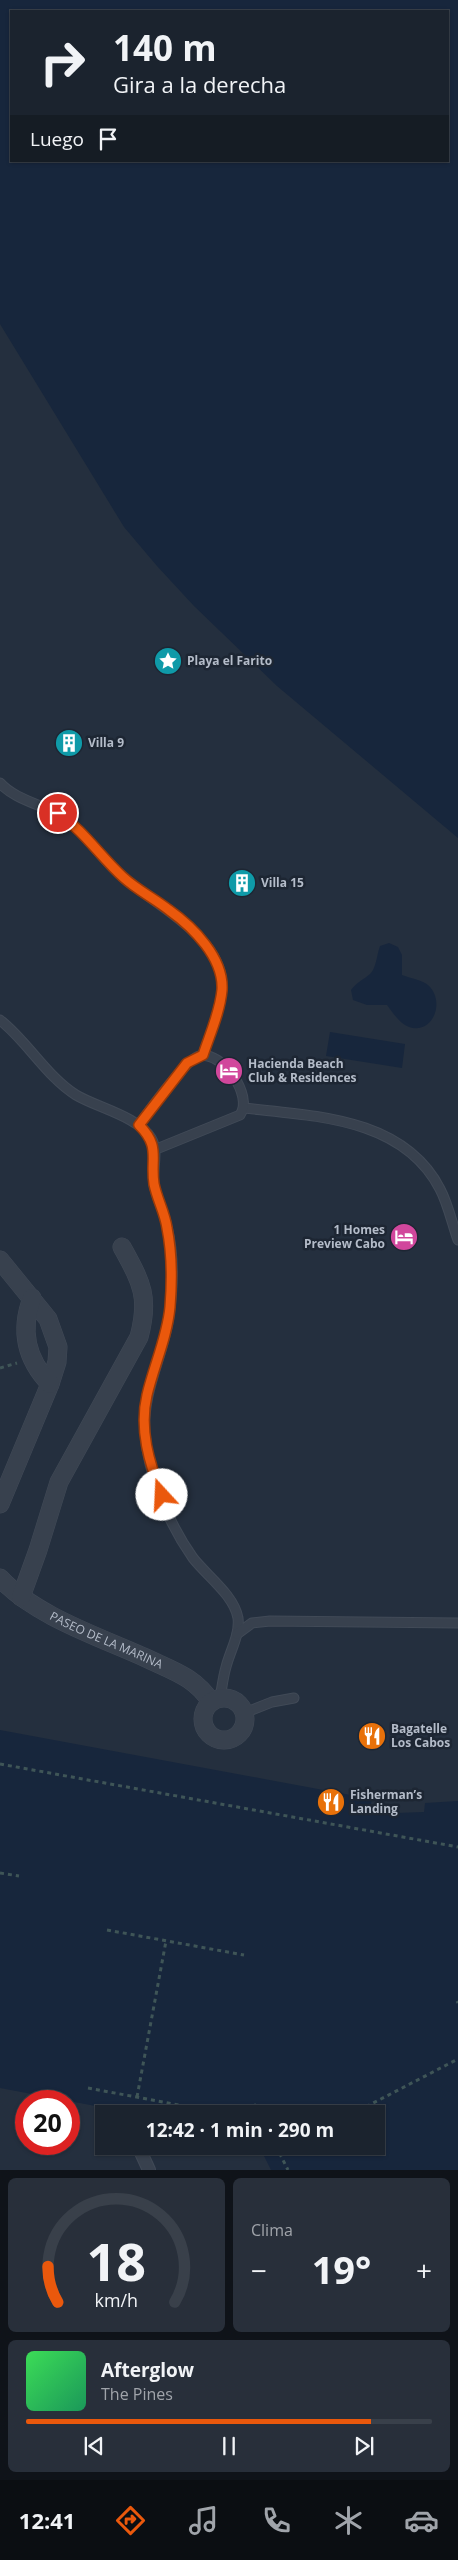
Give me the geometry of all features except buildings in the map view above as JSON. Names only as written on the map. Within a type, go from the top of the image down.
[{"type":"street","points":[[21,1597],[59,1482],[139,1337],[144,1314],[143,1287],[122,1247]]},
{"type":"street","points":[[0,1260],[48,1319],[57,1340],[57,1362],[50,1384],[0,1504]]},
{"type":"street","points":[[32,1298],[26,1314],[26,1345],[39,1372],[50,1384]]},
{"type":"street","name":"PASEO DE LA MARINA","points":[[0,1578],[21,1597],[46,1612],[187,1677],[216,1700],[234,1701],[244,1713]]},
{"type":"street","points":[[216,1700],[204,1712],[203,1724],[208,1734],[219,1740],[231,1740],[240,1733],[245,1722],[244,1713]]},
{"type":"street","points":[[142,2155],[149,2170]]},
{"type":"lane","points":[[0,783],[8,790],[58,813],[74,825],[124,878],[178,916],[208,949],[218,968],[222,988],[216,1018],[203,1055],[187,1063],[139,1125]]},
{"type":"lane","points":[[0,1020],[64,1086],[86,1100],[139,1125],[151,1138],[154,1150],[154,1183],[167,1226],[169,1242],[170,1306],[166,1333],[146,1397],[144,1421],[147,1448],[157,1483],[183,1540],[200,1566],[235,1608],[238,1619],[237,1634],[216,1700]]},
{"type":"lane","points":[[154,1150],[240,1116],[244,1108],[243,1095],[234,1076],[218,1062],[203,1055]]},
{"type":"lane","points":[[244,1108],[339,1120],[376,1132],[398,1144],[417,1159],[434,1178],[445,1200],[458,1240]]},
{"type":"lane","points":[[237,1634],[252,1623],[270,1620],[458,1623]]},
{"type":"lane","points":[[244,1713],[272,1702],[294,1698]]},
{"type":"path","points":[[0,1764],[458,1847]]},
{"type":"path","points":[[0,1873],[19,1876]]},
{"type":"path","points":[[107,1930],[244,1956]]},
{"type":"path","points":[[137,2098],[166,1941]]},
{"type":"path","points":[[369,2105],[458,2059]]},
{"type":"path","points":[[88,2088],[178,2105]]},
{"type":"path","points":[[280,2155],[288,2170]]},
{"type":"water","points":[[0,0],[458,0],[458,838],[277,686],[194,606],[124,527],[0,324]]},
{"type":"water","points":[[389,943],[398,947],[402,955],[402,975],[425,983],[433,992],[436,999],[436,1007],[434,1015],[425,1026],[417,1028],[405,1025],[396,1018],[387,1005],[367,1005],[353,1000],[351,990],[372,972],[380,946]]},
{"type":"water","points":[[330,1032],[405,1044],[402,1068],[326,1056]]},
{"type":"water","points":[[0,1730],[372,1799],[369,1814],[424,1812],[425,1803],[458,1801],[458,2170],[271,2170],[264,2155],[385,2155],[385,2105],[95,2106],[80,2103],[80,2090],[15,2091],[0,2088]]},
{"type":"place","name":"Playa el Farito","points":[[168,661]]},
{"type":"place","name":"Villa 9","points":[[69,743]]},
{"type":"place","name":"Villa 15","points":[[242,883]]},
{"type":"place","name":"Hacienda Beach Club & Residences","points":[[229,1071]]},
{"type":"place","name":"1 Homes Preview Cabo","points":[[404,1237]]},
{"type":"place","name":"Bagatelle Los Cabos","points":[[372,1736]]},
{"type":"place","name":"Fisherman’s Landing","points":[[331,1802]]},
{"type":"route","points":[[58,813],[74,825],[124,878],[168,908],[187,924],[208,949],[218,968],[222,983],[216,1018],[203,1055],[187,1063],[139,1125],[151,1138],[153,1144],[154,1183],[167,1226],[171,1271],[170,1306],[166,1333],[146,1397],[144,1421],[150,1462],[162,1495]]}]
